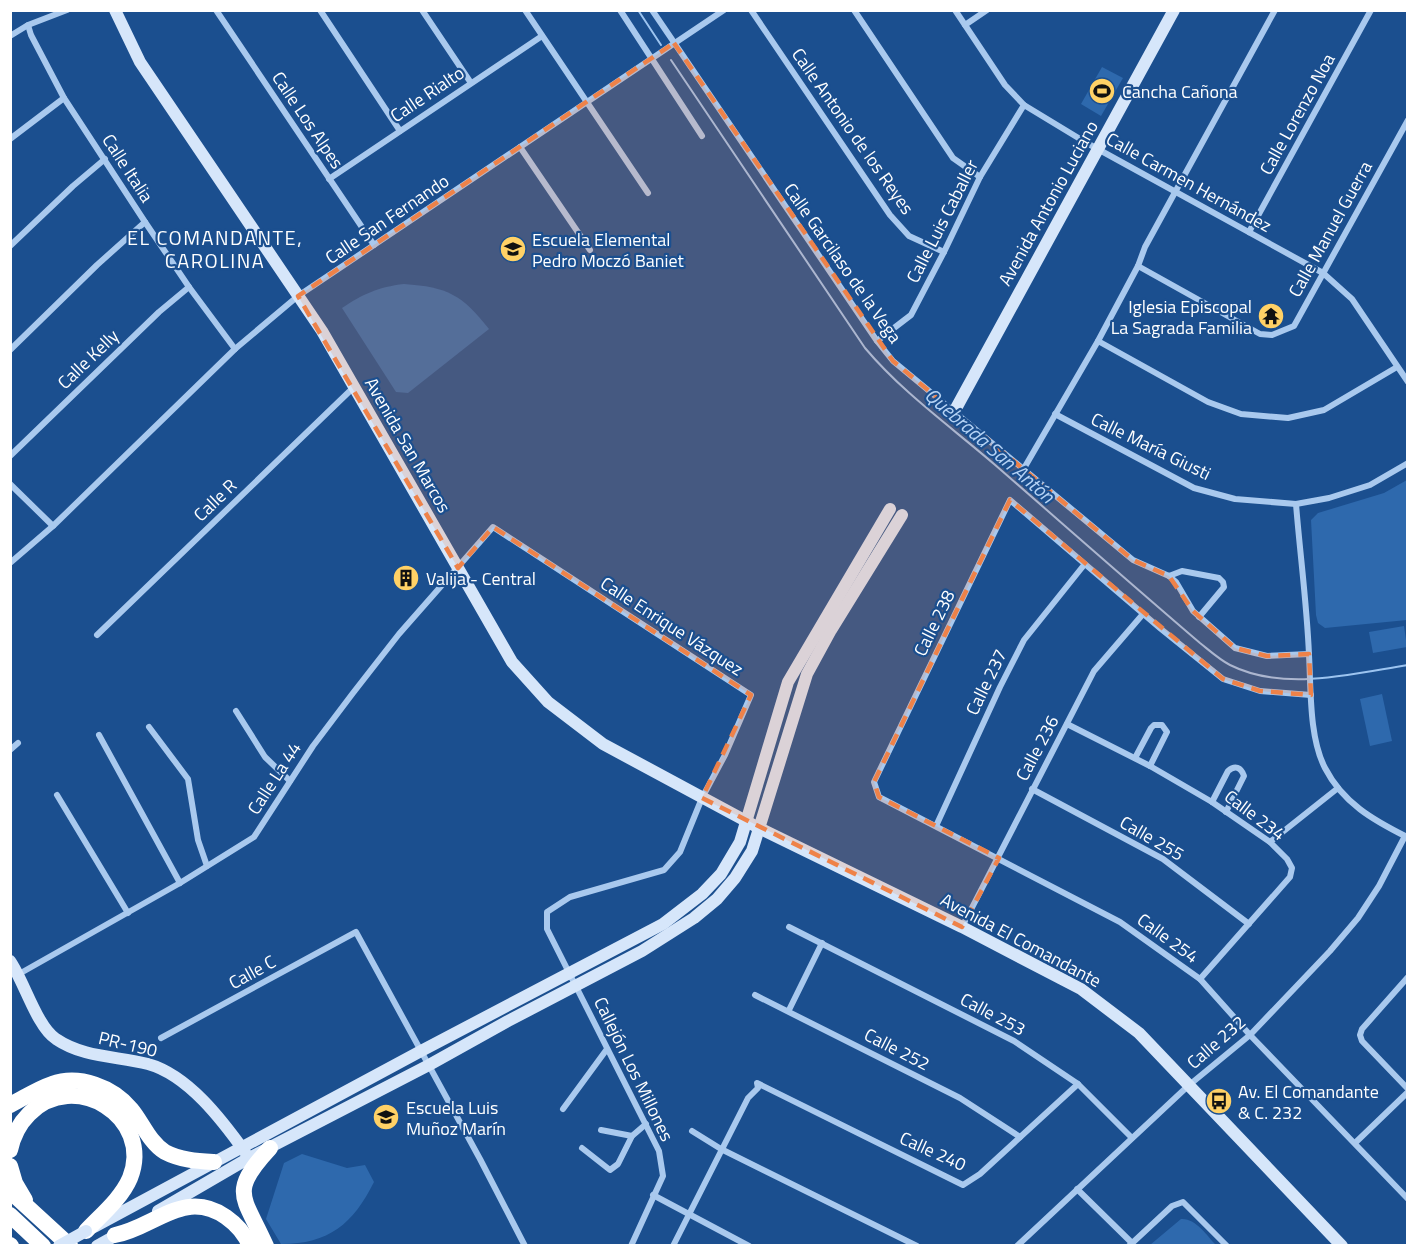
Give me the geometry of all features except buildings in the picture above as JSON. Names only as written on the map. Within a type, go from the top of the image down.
[{"type":"highway","points":[[10,1105],[59,1082],[75,1081],[95,1084],[113,1094],[130,1108],[162,1149],[188,1159],[214,1162]]},
{"type":"highway","points":[[10,1150],[13,1138],[23,1120],[42,1103],[57,1097],[69,1095],[89,1098],[99,1101],[117,1114],[125,1125],[133,1146],[133,1167],[130,1177],[117,1197],[86,1231]]},
{"type":"highway","points":[[266,1245],[247,1207],[244,1190],[250,1171],[270,1148]]},
{"type":"highway","points":[[10,1166],[15,1183],[30,1209]]},
{"type":"highway","points":[[10,1191],[70,1245]]},
{"type":"highway","points":[[115,1236],[187,1206],[197,1206],[219,1212],[230,1220],[239,1228],[250,1245]]},
{"type":"highway","points":[[10,1215],[43,1245]]},
{"type":"street","points":[[10,36],[28,25],[67,10]]},
{"type":"street","name":"Avenida San Marcos","points":[[115,10],[140,62],[322,331],[512,662],[548,702],[603,744],[746,821]]},
{"type":"street","name":"Calle Los Alpes","points":[[216,10],[374,246]]},
{"type":"street","points":[[320,10],[400,131]]},
{"type":"street","points":[[422,10],[471,83]]},
{"type":"street","points":[[525,10],[648,193]]},
{"type":"street","points":[[620,10],[702,136]]},
{"type":"street","name":"Calle Garcilaso de la Vega","points":[[652,10],[877,341],[893,361],[1133,560],[1169,576],[1176,582],[1193,611],[1235,648],[1267,656],[1309,654]]},
{"type":"street","name":"Calle San Fernando","points":[[10,563],[53,526],[235,349],[298,296],[723,10]]},
{"type":"street","name":"Calle Antonio de los Reyes","points":[[751,10],[890,215],[909,236],[944,252]]},
{"type":"street","points":[[854,10],[952,158],[980,177]]},
{"type":"street","name":"Calle Carmen Hernández","points":[[956,10],[1005,85],[1024,105],[1098,149],[1323,273],[1352,299],[1407,382]]},
{"type":"street","points":[[965,25],[987,10]]},
{"type":"street","name":"Avenida Antonio Luciano","points":[[954,412],[1174,10]]},
{"type":"street","points":[[1023,470],[1098,341],[1138,266],[1145,247],[1275,10]]},
{"type":"street","name":"Calle Lorenzo Noa","points":[[1249,232],[1371,10]]},
{"type":"street","name":"Calle Italia","points":[[28,25],[64,98],[189,287],[235,349]]},
{"type":"street","name":"Calle Rialto","points":[[329,178],[542,36]]},
{"type":"street","points":[[10,139],[64,98]]},
{"type":"street","name":"Calle Luis Caballer","points":[[877,341],[910,315],[944,252],[980,177],[1024,105]]},
{"type":"street","name":"Calle Manuel Guerra","points":[[1138,266],[1260,333],[1272,335],[1294,326],[1407,120]]},
{"type":"street","points":[[520,147],[590,250]]},
{"type":"street","points":[[10,246],[105,159]]},
{"type":"street","points":[[10,350],[97,265],[145,222]]},
{"type":"street","name":"Calle Kelly","points":[[10,456],[159,312],[189,287]]},
{"type":"street","points":[[1098,341],[1208,402],[1241,414],[1288,418],[1324,410],[1398,367]]},
{"type":"street","name":"Calle R","points":[[98,634],[354,386]]},
{"type":"street","name":"Calle María Giusti","points":[[1055,414],[1194,488],[1235,499],[1296,504],[1329,498],[1370,485],[1407,463]]},
{"type":"street","points":[[10,484],[53,526]]},
{"type":"street","name":"Calle 238","points":[[882,766],[1010,500],[1084,564]]},
{"type":"street","points":[[1296,504],[1311,692],[1320,755],[1324,767],[1338,788],[1364,814],[1406,837]]},
{"type":"street","points":[[59,1245],[663,924],[702,894],[721,874],[740,842],[788,682],[890,509],[902,515],[831,630],[807,674],[752,850],[735,878],[717,899],[675,932],[432,1069],[249,1158],[97,1245]]},
{"type":"street","name":"Calle La 44","points":[[20,974],[180,883],[254,837],[323,732],[399,634],[493,527]]},
{"type":"street","name":"Calle Enrique Vázquez","points":[[493,527],[751,695],[702,798],[680,852],[664,870],[570,897],[548,912],[547,929],[568,973]]},
{"type":"street","points":[[1084,564],[1223,679],[1260,691],[1311,692]]},
{"type":"street","name":"Calle 237","points":[[936,826],[1024,640],[1084,564]]},
{"type":"street","name":"Calle Garcilaso de la Vega","points":[[1169,576],[1182,572],[1219,578],[1223,582],[1224,587],[1220,593],[1199,617]]},
{"type":"street","name":"Calle 236","points":[[962,927],[1094,671],[1143,614]]},
{"type":"street","points":[[236,711],[265,757],[290,781]]},
{"type":"street","name":"Calle 234","points":[[1067,724],[1150,766],[1212,802],[1270,842],[1287,859],[1292,868],[1290,877],[1200,980]]},
{"type":"street","points":[[1135,758],[1151,728],[1162,724],[1167,732],[1150,766]]},
{"type":"street","points":[[149,727],[188,779],[198,840],[207,866]]},
{"type":"street","points":[[99,735],[180,883]]},
{"type":"street","points":[[10,750],[18,743]]},
{"type":"street","name":"Calle 254","points":[[882,766],[874,782],[879,797],[1120,921],[1200,980],[1407,1198]]},
{"type":"street","points":[[1212,802],[1228,771],[1238,767],[1244,776],[1226,812]]},
{"type":"street","points":[[1270,842],[1338,788]]},
{"type":"street","name":"Calle 255","points":[[1032,789],[1163,859],[1249,924]]},
{"type":"street","points":[[57,795],[128,913]]},
{"type":"street","name":"Avenida El Comandante","points":[[746,821],[962,927],[1081,989],[1139,1033],[1342,1245]]},
{"type":"street","name":"Calle 232","points":[[1017,1245],[1188,1086],[1250,1035],[1330,951],[1358,918],[1406,837]]},
{"type":"street","points":[[789,927],[822,944],[789,1010]]},
{"type":"street","name":"Calle C","points":[[161,1038],[356,932],[421,1051]]},
{"type":"street","name":"Calle 253","points":[[822,944],[1014,1041],[1078,1084],[1132,1138]]},
{"type":"street","name":"PR-190","points":[[10,961],[20,974],[43,1025],[54,1039],[83,1053],[150,1065],[175,1077],[205,1102],[249,1158]]},
{"type":"street","name":"Callejón Los Millones","points":[[568,973],[577,986],[659,1151],[663,1176],[631,1245]]},
{"type":"street","points":[[1355,1143],[1407,1091],[1362,1041],[1360,1035],[1362,1029],[1407,977]]},
{"type":"street","name":"Calle 252","points":[[755,995],[789,1010],[960,1098],[1020,1137]]},
{"type":"street","points":[[563,1109],[607,1049]]},
{"type":"street","points":[[421,1051],[518,1228],[525,1245]]},
{"type":"street","name":"Calle 240","points":[[721,1149],[748,1098],[759,1088],[757,1083],[963,1185],[980,1174],[1078,1084]]},
{"type":"street","points":[[582,1148],[610,1170],[618,1164],[632,1136],[645,1124]]},
{"type":"street","points":[[601,1130],[632,1136]]},
{"type":"street","points":[[692,1131],[721,1149],[916,1245]]},
{"type":"street","points":[[673,1245],[721,1149]]},
{"type":"street","points":[[1077,1189],[1130,1244],[1172,1206],[1183,1202],[1227,1245]]},
{"type":"street","points":[[653,1195],[749,1245]]},
{"type":"highlighted area","points":[[674,43],[893,361],[1133,560],[1169,576],[1193,611],[1235,648],[1267,656],[1309,654],[1311,695],[1260,691],[1223,679],[1010,500],[874,782],[879,797],[999,858],[962,927],[702,798],[751,695],[493,527],[458,568],[298,296]]},
{"type":"shaded area","name":"Cancha Cañona","points":[[1102,67],[1123,78],[1101,116],[1081,104]]},
{"type":"shaded area","points":[[404,284],[419,285],[453,295],[471,308],[489,329],[408,393],[396,392],[342,308],[371,292]]},
{"type":"shaded area","points":[[1407,480],[1407,620],[1325,628],[1318,623],[1316,615],[1311,520],[1318,513],[1384,493]]},
{"type":"shaded area","points":[[1404,626],[1407,647],[1373,653],[1369,632]]},
{"type":"shaded area","points":[[1382,694],[1392,741],[1370,746],[1360,699]]},
{"type":"shaded area","points":[[302,1154],[347,1168],[365,1165],[374,1182],[357,1209],[338,1229],[313,1240],[281,1244],[266,1219],[284,1163]]},
{"type":"shaded area","points":[[1181,1219],[1192,1221],[1216,1245],[1150,1245]]},
{"type":"waterway","name":"Quebrada San Antón","points":[[638,10],[661,45]]},
{"type":"waterway","name":"Quebrada San Antón","points":[[671,60],[865,348],[895,380],[1200,643],[1230,665],[1273,678],[1341,676],[1408,665]]},
{"type":"place","name":"Cancha Cañona","points":[[1102,91]]},
{"type":"place","name":"Escuela Elemental Pedro Moczó Baniet","points":[[513,249]]},
{"type":"place","name":"Iglesia Episcopal La Sagrada Familia","points":[[1271,316]]},
{"type":"place","name":"Valija - Central","points":[[406,578]]},
{"type":"place","name":"Av. El Comandante & C. 232","points":[[1219,1101]]},
{"type":"place","name":"Escuela Luis Muñoz Marín","points":[[386,1117]]},
{"type":"district","name":"EL COMANDANTE, CAROLINA","points":[[215,248]]}]
